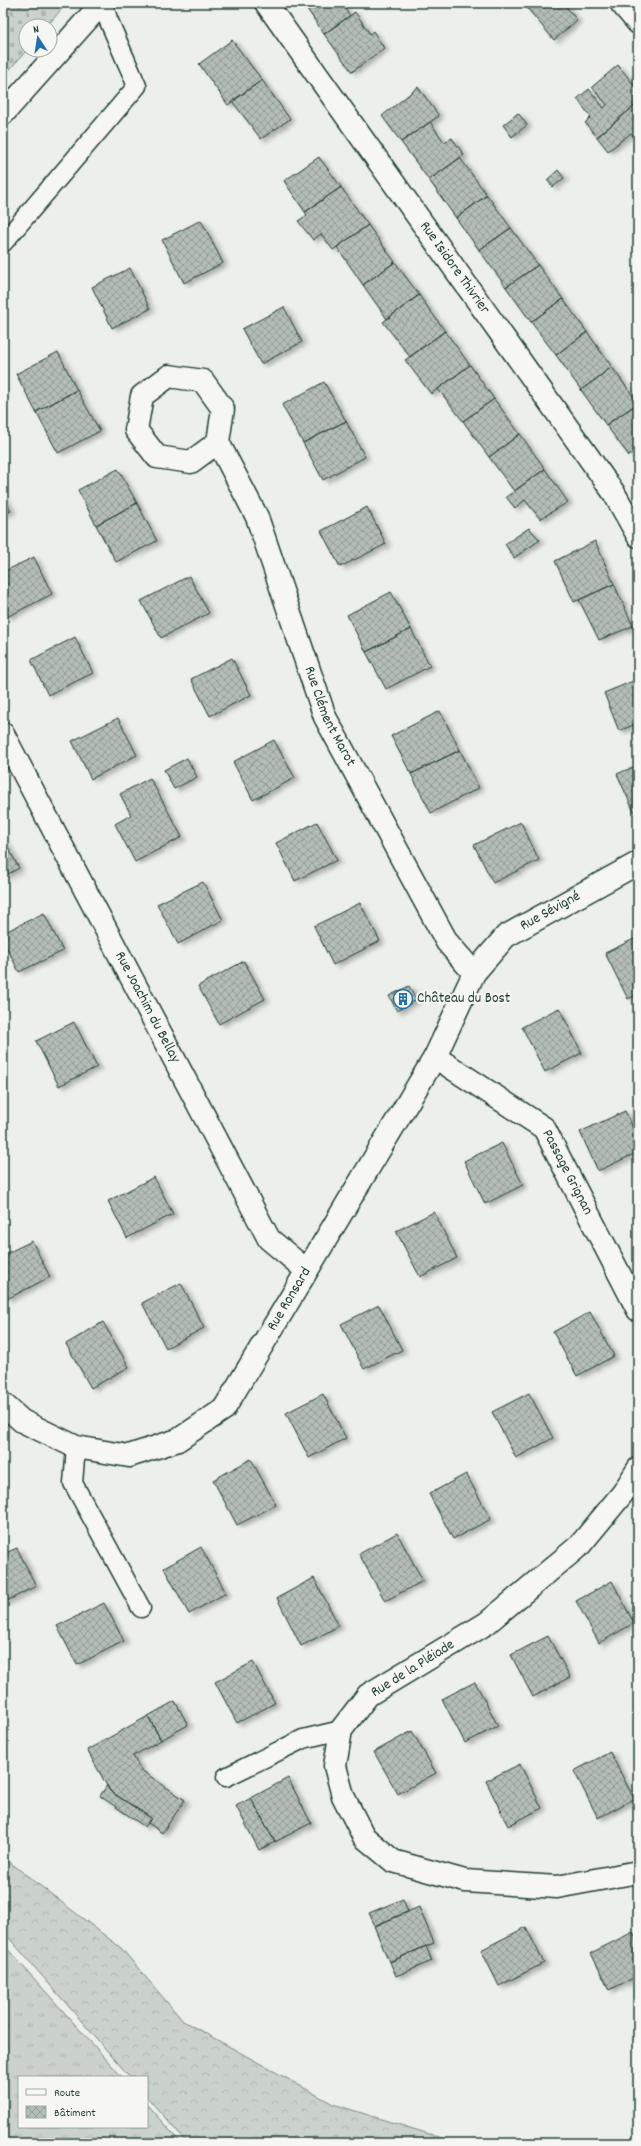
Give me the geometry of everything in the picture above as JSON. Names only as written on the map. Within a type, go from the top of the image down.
[{"type":"street","points":[[3,114],[103,3]]},
{"type":"street","name":"Rue Isidore Thivrier","points":[[266,3],[614,493],[638,536]]},
{"type":"street","points":[[621,3],[638,23]]},
{"type":"street","name":"Rue Clément Marot","points":[[218,442],[257,517],[325,717],[446,942],[474,973]]},
{"type":"street","name":"Rue Joachim du Bellay","points":[[3,734],[269,1239],[306,1270]]},
{"type":"street","name":"Rue Sévigné","points":[[474,973],[506,936],[638,863]]},
{"type":"street","name":"Rue Ronsard","points":[[3,1404],[22,1421],[76,1447],[129,1456],[178,1440],[224,1409],[435,1057],[474,973]]},
{"type":"street","name":"Passage Grignan","points":[[435,1057],[544,1128],[638,1310]]},
{"type":"street","name":"Rue de la Pléiade","points":[[638,1469],[623,1494],[580,1545],[487,1623],[368,1695],[341,1730],[335,1766],[343,1796],[364,1837],[393,1861],[465,1881],[557,1887],[638,1872]]},
{"type":"lane","points":[[3,243],[137,86],[108,19],[103,3]]},
{"type":"lane","points":[[76,1447],[72,1483],[141,1608]]},
{"type":"lane","points":[[226,1777],[303,1739],[341,1730]]},
{"type":"green space","points":[[3,3],[67,3],[54,18],[18,18],[18,58],[20,58],[3,77]]},
{"type":"green space","points":[[3,1857],[121,1948],[183,2021],[333,2104],[458,2143],[187,2143],[148,2098],[148,2076],[129,2076],[3,1931]]},
{"type":"green space","points":[[3,1944],[121,2076],[18,2076],[18,2128],[148,2128],[148,2106],[181,2143],[3,2143]]},
{"type":"building","points":[[303,3],[341,3],[350,16],[324,34]]},
{"type":"building","points":[[533,3],[563,3],[577,20],[554,40],[527,8]]},
{"type":"building","points":[[355,12],[370,34],[373,31],[384,48],[352,72],[324,34]]},
{"type":"building","points":[[232,40],[262,80],[228,105],[199,64]]},
{"type":"building","points":[[618,65],[638,90],[638,103],[597,137],[585,123],[591,117],[577,99],[589,89],[604,108],[607,105],[592,87]]},
{"type":"building","points":[[262,80],[290,119],[261,139],[232,101]]},
{"type":"building","points":[[418,87],[439,116],[401,142],[382,116]]},
{"type":"building","points":[[638,103],[638,142],[631,133],[608,151],[597,137]]},
{"type":"building","points":[[518,113],[527,125],[512,137],[503,125]]},
{"type":"building","points":[[430,122],[444,142],[452,138],[464,155],[429,180],[401,142]]},
{"type":"building","points":[[319,157],[341,187],[305,212],[284,181]]},
{"type":"building","points":[[460,158],[487,195],[456,218],[429,180]]},
{"type":"building","points":[[558,170],[564,178],[553,187],[547,180]]},
{"type":"building","points":[[341,187],[368,225],[333,250],[321,234],[313,240],[298,221],[307,215],[305,212]]},
{"type":"building","points":[[487,195],[511,228],[479,250],[456,218]]},
{"type":"building","points":[[201,220],[223,263],[184,283],[162,240]]},
{"type":"building","points":[[368,225],[395,262],[363,285],[337,247]]},
{"type":"building","points":[[511,228],[538,265],[506,287],[479,250]]},
{"type":"building","points":[[395,262],[419,295],[387,319],[363,285]]},
{"type":"building","points":[[538,265],[563,299],[531,322],[506,287]]},
{"type":"building","points":[[130,268],[150,309],[112,328],[92,287]]},
{"type":"building","points":[[419,295],[445,331],[410,357],[383,322]]},
{"type":"building","points":[[563,299],[587,332],[556,355],[531,322]]},
{"type":"building","points":[[284,307],[302,342],[261,364],[242,329]]},
{"type":"building","points":[[445,331],[470,365],[431,394],[405,360]]},
{"type":"building","points":[[587,332],[612,367],[581,390],[556,355]]},
{"type":"building","points":[[58,352],[77,390],[36,412],[16,374]]},
{"type":"building","points":[[470,365],[494,399],[463,421],[438,389]]},
{"type":"building","points":[[612,367],[638,403],[606,425],[581,390]]},
{"type":"building","points":[[324,382],[346,421],[303,443],[282,405]]},
{"type":"building","points":[[77,390],[100,431],[58,453],[36,412]]},
{"type":"building","points":[[494,399],[520,434],[489,457],[463,421]]},
{"type":"building","points":[[638,403],[638,449],[629,456],[606,425]]},
{"type":"building","points":[[346,421],[365,457],[323,480],[303,443]]},
{"type":"building","points":[[520,434],[545,469],[514,491],[489,457]]},
{"type":"building","points":[[118,469],[137,503],[96,525],[78,490]]},
{"type":"building","points":[[545,469],[568,502],[540,519],[525,500],[515,508],[506,497]]},
{"type":"building","points":[[3,495],[11,511],[3,514]]},
{"type":"building","points":[[137,503],[157,541],[116,562],[96,525]]},
{"type":"building","points":[[367,507],[386,544],[340,567],[321,531]]},
{"type":"building","points":[[529,528],[540,540],[514,558],[505,544]]},
{"type":"building","points":[[595,541],[614,584],[574,602],[555,561]]},
{"type":"building","points":[[34,557],[52,594],[7,617],[3,609],[3,572]]},
{"type":"building","points":[[189,576],[209,613],[161,638],[141,601]]},
{"type":"building","points":[[614,584],[633,626],[599,640],[579,600]]},
{"type":"building","points":[[391,592],[411,629],[366,652],[347,615]]},
{"type":"building","points":[[411,629],[430,666],[386,689],[366,652]]},
{"type":"building","points":[[75,637],[93,673],[48,695],[31,660]]},
{"type":"building","points":[[232,658],[251,695],[210,716],[191,679]]},
{"type":"building","points":[[638,679],[638,723],[619,731],[604,693]]},
{"type":"building","points":[[440,711],[460,750],[411,774],[391,736]]},
{"type":"building","points":[[118,718],[137,755],[91,779],[72,741]]},
{"type":"building","points":[[274,740],[295,778],[253,800],[233,762]]},
{"type":"building","points":[[460,750],[479,788],[431,813],[411,774]]},
{"type":"building","points":[[187,758],[197,777],[174,789],[164,770]]},
{"type":"building","points":[[638,765],[638,810],[634,812],[617,774]]},
{"type":"building","points":[[150,778],[182,837],[135,862],[115,824],[131,815],[120,794]]},
{"type":"building","points":[[317,822],[337,860],[295,881],[276,843]]},
{"type":"building","points":[[521,822],[539,860],[493,883],[474,845]]},
{"type":"building","points":[[3,838],[19,868],[3,877]]},
{"type":"building","points":[[203,882],[223,920],[178,944],[157,904]]},
{"type":"building","points":[[360,903],[380,941],[333,965],[314,926]]},
{"type":"building","points":[[44,913],[63,951],[19,972],[3,940],[3,933]]},
{"type":"building","points":[[638,937],[638,994],[628,999],[605,953]]},
{"type":"building","points":[[244,961],[265,999],[219,1024],[198,986]]},
{"type":"building","name":"Château du Bost","points":[[409,986],[416,1000],[397,1011],[389,996]]},
{"type":"building","points":[[559,1008],[582,1053],[545,1072],[522,1027]]},
{"type":"building","points":[[74,1022],[97,1067],[59,1086],[36,1041]]},
{"type":"building","points":[[625,1111],[638,1138],[638,1152],[598,1171],[580,1132]]},
{"type":"building","points":[[502,1143],[523,1185],[485,1204],[464,1161]]},
{"type":"building","points":[[154,1177],[173,1214],[127,1238],[108,1201]]},
{"type":"building","points":[[434,1212],[457,1258],[420,1277],[396,1231]]},
{"type":"building","points":[[32,1241],[50,1277],[7,1299],[3,1290],[3,1255]]},
{"type":"building","points":[[181,1283],[204,1328],[166,1348],[142,1303]]},
{"type":"building","points":[[379,1305],[402,1350],[364,1369],[341,1324]]},
{"type":"building","points":[[590,1312],[614,1356],[577,1376],[553,1332]]},
{"type":"building","points":[[103,1322],[129,1367],[91,1388],[66,1344]]},
{"type":"building","points":[[529,1393],[553,1438],[516,1458],[492,1412]]},
{"type":"building","points":[[323,1394],[346,1438],[309,1458],[286,1413]]},
{"type":"building","points":[[251,1459],[276,1505],[237,1525],[213,1480]]},
{"type":"building","points":[[466,1474],[491,1519],[453,1539],[429,1494]]},
{"type":"building","points":[[397,1533],[423,1581],[385,1601],[359,1554]]},
{"type":"building","points":[[201,1547],[226,1593],[189,1614],[164,1568]]},
{"type":"building","points":[[17,1548],[36,1586],[3,1603],[3,1554]]},
{"type":"building","points":[[314,1578],[339,1626],[301,1646],[277,1598]]},
{"type":"building","points":[[612,1581],[634,1623],[599,1643],[576,1601]]},
{"type":"building","points":[[104,1603],[124,1641],[77,1665],[57,1626]]},
{"type":"building","points":[[548,1636],[570,1677],[533,1697],[511,1655]]},
{"type":"building","points":[[253,1662],[275,1703],[237,1723],[215,1682]]},
{"type":"building","points":[[475,1682],[498,1726],[465,1743],[442,1699]]},
{"type":"building","points":[[175,1701],[188,1725],[161,1740],[148,1716]]},
{"type":"building","points":[[148,1716],[161,1740],[133,1756],[141,1770],[185,1800],[162,1833],[148,1823],[151,1818],[110,1791],[87,1750]]},
{"type":"building","points":[[412,1731],[436,1773],[398,1794],[374,1752]]},
{"type":"building","points":[[610,1752],[634,1799],[598,1818],[574,1771]]},
{"type":"building","points":[[520,1764],[542,1808],[508,1826],[486,1781]]},
{"type":"building","points":[[288,1778],[311,1823],[275,1842],[251,1798]]},
{"type":"building","points":[[107,1785],[110,1791],[151,1818],[145,1827],[100,1796]]},
{"type":"building","points":[[251,1798],[275,1842],[259,1850],[236,1806]]},
{"type":"building","points":[[403,1899],[408,1912],[375,1926],[369,1913]]},
{"type":"building","points":[[419,1907],[434,1943],[389,1962],[374,1926]]},
{"type":"building","points":[[526,1927],[544,1963],[499,1986],[481,1950]]},
{"type":"building","points":[[633,1932],[638,1943],[638,1976],[609,1990],[591,1953]]},
{"type":"building","points":[[426,1946],[432,1961],[396,1976],[390,1962]]},
{"type":"place","name":"Château du Bost","points":[[403,999]]}]
